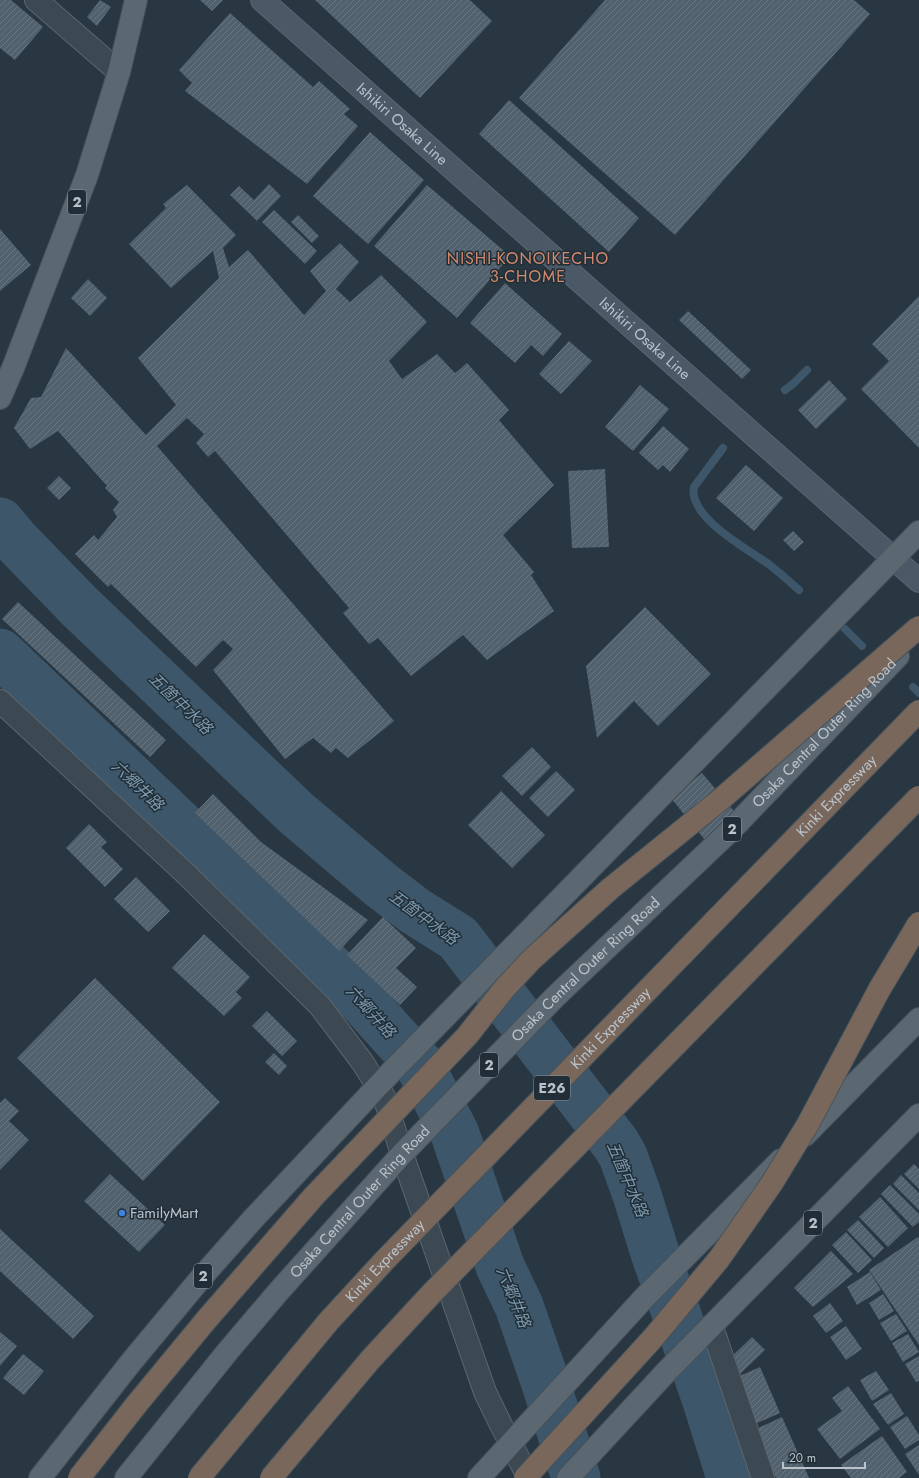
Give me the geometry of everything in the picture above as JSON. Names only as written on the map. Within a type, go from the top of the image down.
[{"type":"highway","points":[[79,1478],[136,1405],[207,1319],[314,1196],[467,1036],[504,989],[532,959],[611,888],[720,800],[919,627]]},
{"type":"highway","name":"Kinki Expressway","points":[[199,1478],[328,1322],[385,1260],[919,711]]},
{"type":"highway","points":[[271,1478],[370,1360],[432,1293],[919,797]]},
{"type":"highway","points":[[525,1478],[653,1338],[719,1259],[767,1190],[808,1124],[879,990],[919,923]]},
{"type":"main road","name":"2","points":[[0,398],[13,368],[87,175],[119,72],[136,0]]},
{"type":"main road","name":"Ishikiri Osaka Line","points":[[262,0],[692,382],[919,581]]},
{"type":"main road","name":"2","points":[[40,1478],[132,1361],[201,1278],[253,1219],[378,1085],[919,532]]},
{"type":"main road","name":"Osaka Central Outer Ring Road","points":[[126,1478],[278,1292],[402,1154],[556,996],[731,830],[919,635]]},
{"type":"main road","points":[[479,1478],[644,1298],[919,1019]]},
{"type":"main road","name":"2","points":[[568,1478],[668,1370],[919,1115]]},
{"type":"street","points":[[36,0],[119,72]]},
{"type":"street","points":[[0,701],[185,873],[320,1006],[378,1085],[384,1097],[402,1154],[485,1392],[529,1478]]},
{"type":"street","points":[[710,1329],[763,1478]]},
{"type":"building","points":[[0,0],[11,0],[43,27],[15,60],[0,48]]},
{"type":"building","points":[[100,0],[111,7],[97,26],[87,17]]},
{"type":"building","points":[[200,0],[223,0],[212,11]]},
{"type":"building","points":[[315,0],[470,0],[492,21],[420,98]]},
{"type":"building","points":[[605,0],[854,0],[870,14],[675,235],[519,98]]},
{"type":"building","points":[[230,13],[313,87],[319,81],[350,109],[344,114],[358,126],[307,184],[185,91],[192,83],[179,70]]},
{"type":"building","points":[[509,100],[639,218],[609,252],[479,134]]},
{"type":"building","points":[[370,132],[424,180],[368,244],[313,196]]},
{"type":"building","points":[[269,184],[281,196],[257,221],[230,195],[239,186],[254,200]]},
{"type":"building","points":[[187,185],[236,235],[223,248],[229,267],[248,250],[304,315],[326,291],[310,271],[340,243],[359,262],[336,289],[350,302],[381,275],[427,322],[389,361],[402,379],[437,354],[455,373],[467,363],[509,410],[499,420],[554,485],[503,535],[534,572],[531,575],[554,611],[487,660],[463,635],[411,676],[378,638],[369,644],[343,613],[349,608],[215,451],[208,457],[196,443],[204,434],[187,418],[157,446],[394,721],[348,758],[336,748],[331,753],[313,738],[285,759],[213,670],[233,649],[223,640],[196,667],[111,584],[108,587],[75,554],[94,535],[98,540],[117,517],[113,510],[119,502],[105,488],[107,486],[58,431],[30,449],[14,428],[31,398],[41,397],[66,348],[146,435],[176,405],[138,358],[219,278],[213,251],[171,288],[129,244],[166,208],[163,204]]},
{"type":"building","points":[[427,185],[510,256],[457,318],[374,246]]},
{"type":"building","points":[[274,210],[317,251],[305,264],[262,222]]},
{"type":"building","points":[[298,215],[319,236],[312,243],[291,222]]},
{"type":"building","points":[[0,229],[31,265],[0,291]]},
{"type":"building","points":[[88,279],[107,298],[90,316],[71,298]]},
{"type":"building","points":[[505,283],[562,334],[543,356],[531,345],[515,363],[470,323]]},
{"type":"building","points":[[919,296],[919,448],[861,389],[889,361],[872,344]]},
{"type":"building","points":[[688,311],[751,370],[742,379],[679,320]]},
{"type":"building","points":[[569,341],[592,361],[561,394],[539,374]]},
{"type":"building","points":[[829,380],[847,399],[816,429],[798,410]]},
{"type":"building","points":[[640,385],[669,409],[633,451],[605,427]]},
{"type":"building","points":[[663,426],[689,449],[670,472],[663,465],[658,470],[639,453]]},
{"type":"building","points":[[746,465],[783,498],[754,531],[716,498]]},
{"type":"building","points":[[605,469],[609,547],[572,548],[568,471]]},
{"type":"building","points":[[59,476],[71,488],[59,500],[47,488]]},
{"type":"building","points":[[793,531],[804,542],[794,551],[783,540]]},
{"type":"building","points":[[18,602],[166,740],[150,757],[2,619]]},
{"type":"building","points":[[645,607],[711,674],[658,726],[634,701],[597,738],[586,666]]},
{"type":"building","points":[[532,747],[551,767],[522,796],[502,776]]},
{"type":"building","points":[[556,771],[575,790],[548,817],[529,798]]},
{"type":"building","points":[[702,773],[749,829],[717,855],[671,798]]},
{"type":"building","points":[[501,791],[545,835],[512,868],[468,825]]},
{"type":"building","points":[[213,794],[261,842],[368,920],[339,951],[195,813]]},
{"type":"building","points":[[89,824],[107,842],[101,847],[123,869],[105,887],[66,848]]},
{"type":"building","points":[[136,877],[170,911],[148,932],[114,899]]},
{"type":"building","points":[[383,917],[416,948],[396,968],[417,987],[400,1005],[347,955]]},
{"type":"building","points":[[204,934],[250,977],[236,992],[242,998],[224,1016],[172,968]]},
{"type":"building","points":[[95,978],[220,1102],[143,1181],[17,1058]]},
{"type":"building","points":[[267,1011],[297,1041],[282,1056],[252,1026]]},
{"type":"building","points":[[274,1053],[287,1066],[279,1075],[265,1062]]},
{"type":"building","points":[[5,1098],[19,1111],[9,1121],[29,1140],[0,1170],[0,1103]]},
{"type":"building","points":[[914,1164],[919,1169],[919,1189],[904,1174]]},
{"type":"building","points":[[110,1174],[165,1225],[139,1252],[84,1201]]},
{"type":"building","points":[[901,1175],[919,1193],[919,1210],[893,1184]]},
{"type":"building","points":[[890,1185],[919,1214],[919,1222],[913,1227],[881,1194]]},
{"type":"building","points":[[880,1197],[908,1228],[888,1247],[859,1217]]},
{"type":"building","points":[[858,1220],[884,1248],[874,1258],[847,1230]]},
{"type":"building","points":[[0,1229],[94,1316],[73,1339],[0,1271]]},
{"type":"building","points":[[846,1232],[872,1260],[858,1273],[832,1245]]},
{"type":"building","points":[[918,1237],[919,1238],[919,1345],[869,1270]]},
{"type":"building","points":[[831,1251],[853,1274],[813,1307],[794,1288]]},
{"type":"building","points":[[870,1272],[881,1290],[857,1305],[847,1287]]},
{"type":"building","points":[[883,1294],[894,1311],[879,1320],[869,1303]]},
{"type":"building","points":[[830,1303],[843,1321],[826,1333],[813,1316]]},
{"type":"building","points":[[896,1314],[907,1331],[891,1341],[880,1323]]},
{"type":"building","points":[[846,1326],[862,1349],[846,1360],[830,1337]]},
{"type":"building","points":[[0,1332],[17,1346],[0,1366]]},
{"type":"building","points":[[908,1334],[919,1352],[903,1362],[892,1343]]},
{"type":"building","points":[[752,1337],[765,1350],[740,1374],[727,1361]]},
{"type":"building","points":[[23,1354],[44,1371],[24,1395],[3,1378]]},
{"type":"building","points":[[919,1356],[919,1381],[916,1382],[905,1364]]},
{"type":"building","points":[[760,1367],[780,1413],[753,1425],[733,1379]]},
{"type":"building","points":[[876,1371],[889,1390],[872,1401],[860,1380]]},
{"type":"building","points":[[848,1386],[880,1429],[840,1459],[817,1429],[842,1411],[832,1398]]},
{"type":"building","points":[[891,1393],[904,1414],[888,1425],[873,1404]]},
{"type":"building","points":[[907,1416],[919,1435],[919,1440],[905,1449],[890,1427]]},
{"type":"building","points":[[782,1417],[809,1478],[776,1478],[754,1430]]},
{"type":"building","points":[[882,1436],[907,1472],[899,1478],[851,1478],[841,1465]]},
{"type":"building","points":[[919,1445],[919,1475],[905,1454]]},
{"type":"waterway","points":[[785,390],[807,370]]},
{"type":"waterway","points":[[723,448],[694,487],[695,498],[700,509],[720,531],[771,566],[799,590]]},
{"type":"waterway","name":"五箇中水路","points":[[0,522],[15,540],[80,607],[296,813],[381,885],[415,911],[458,938],[616,1144],[623,1156],[637,1195],[655,1253],[706,1398],[731,1478]]},
{"type":"waterway","points":[[845,629],[862,646]]},
{"type":"waterway","name":"六郷井路","points":[[0,653],[347,984],[419,1064],[455,1134],[500,1266],[519,1306],[576,1478]]},
{"type":"waterway","points":[[913,687],[919,693]]},
{"type":"place","name":"FamilyMart","points":[[122,1213]]},
{"type":"district","name":"NISHI-KONOIKECHO 3-CHOME","points":[[528,267]]}]
